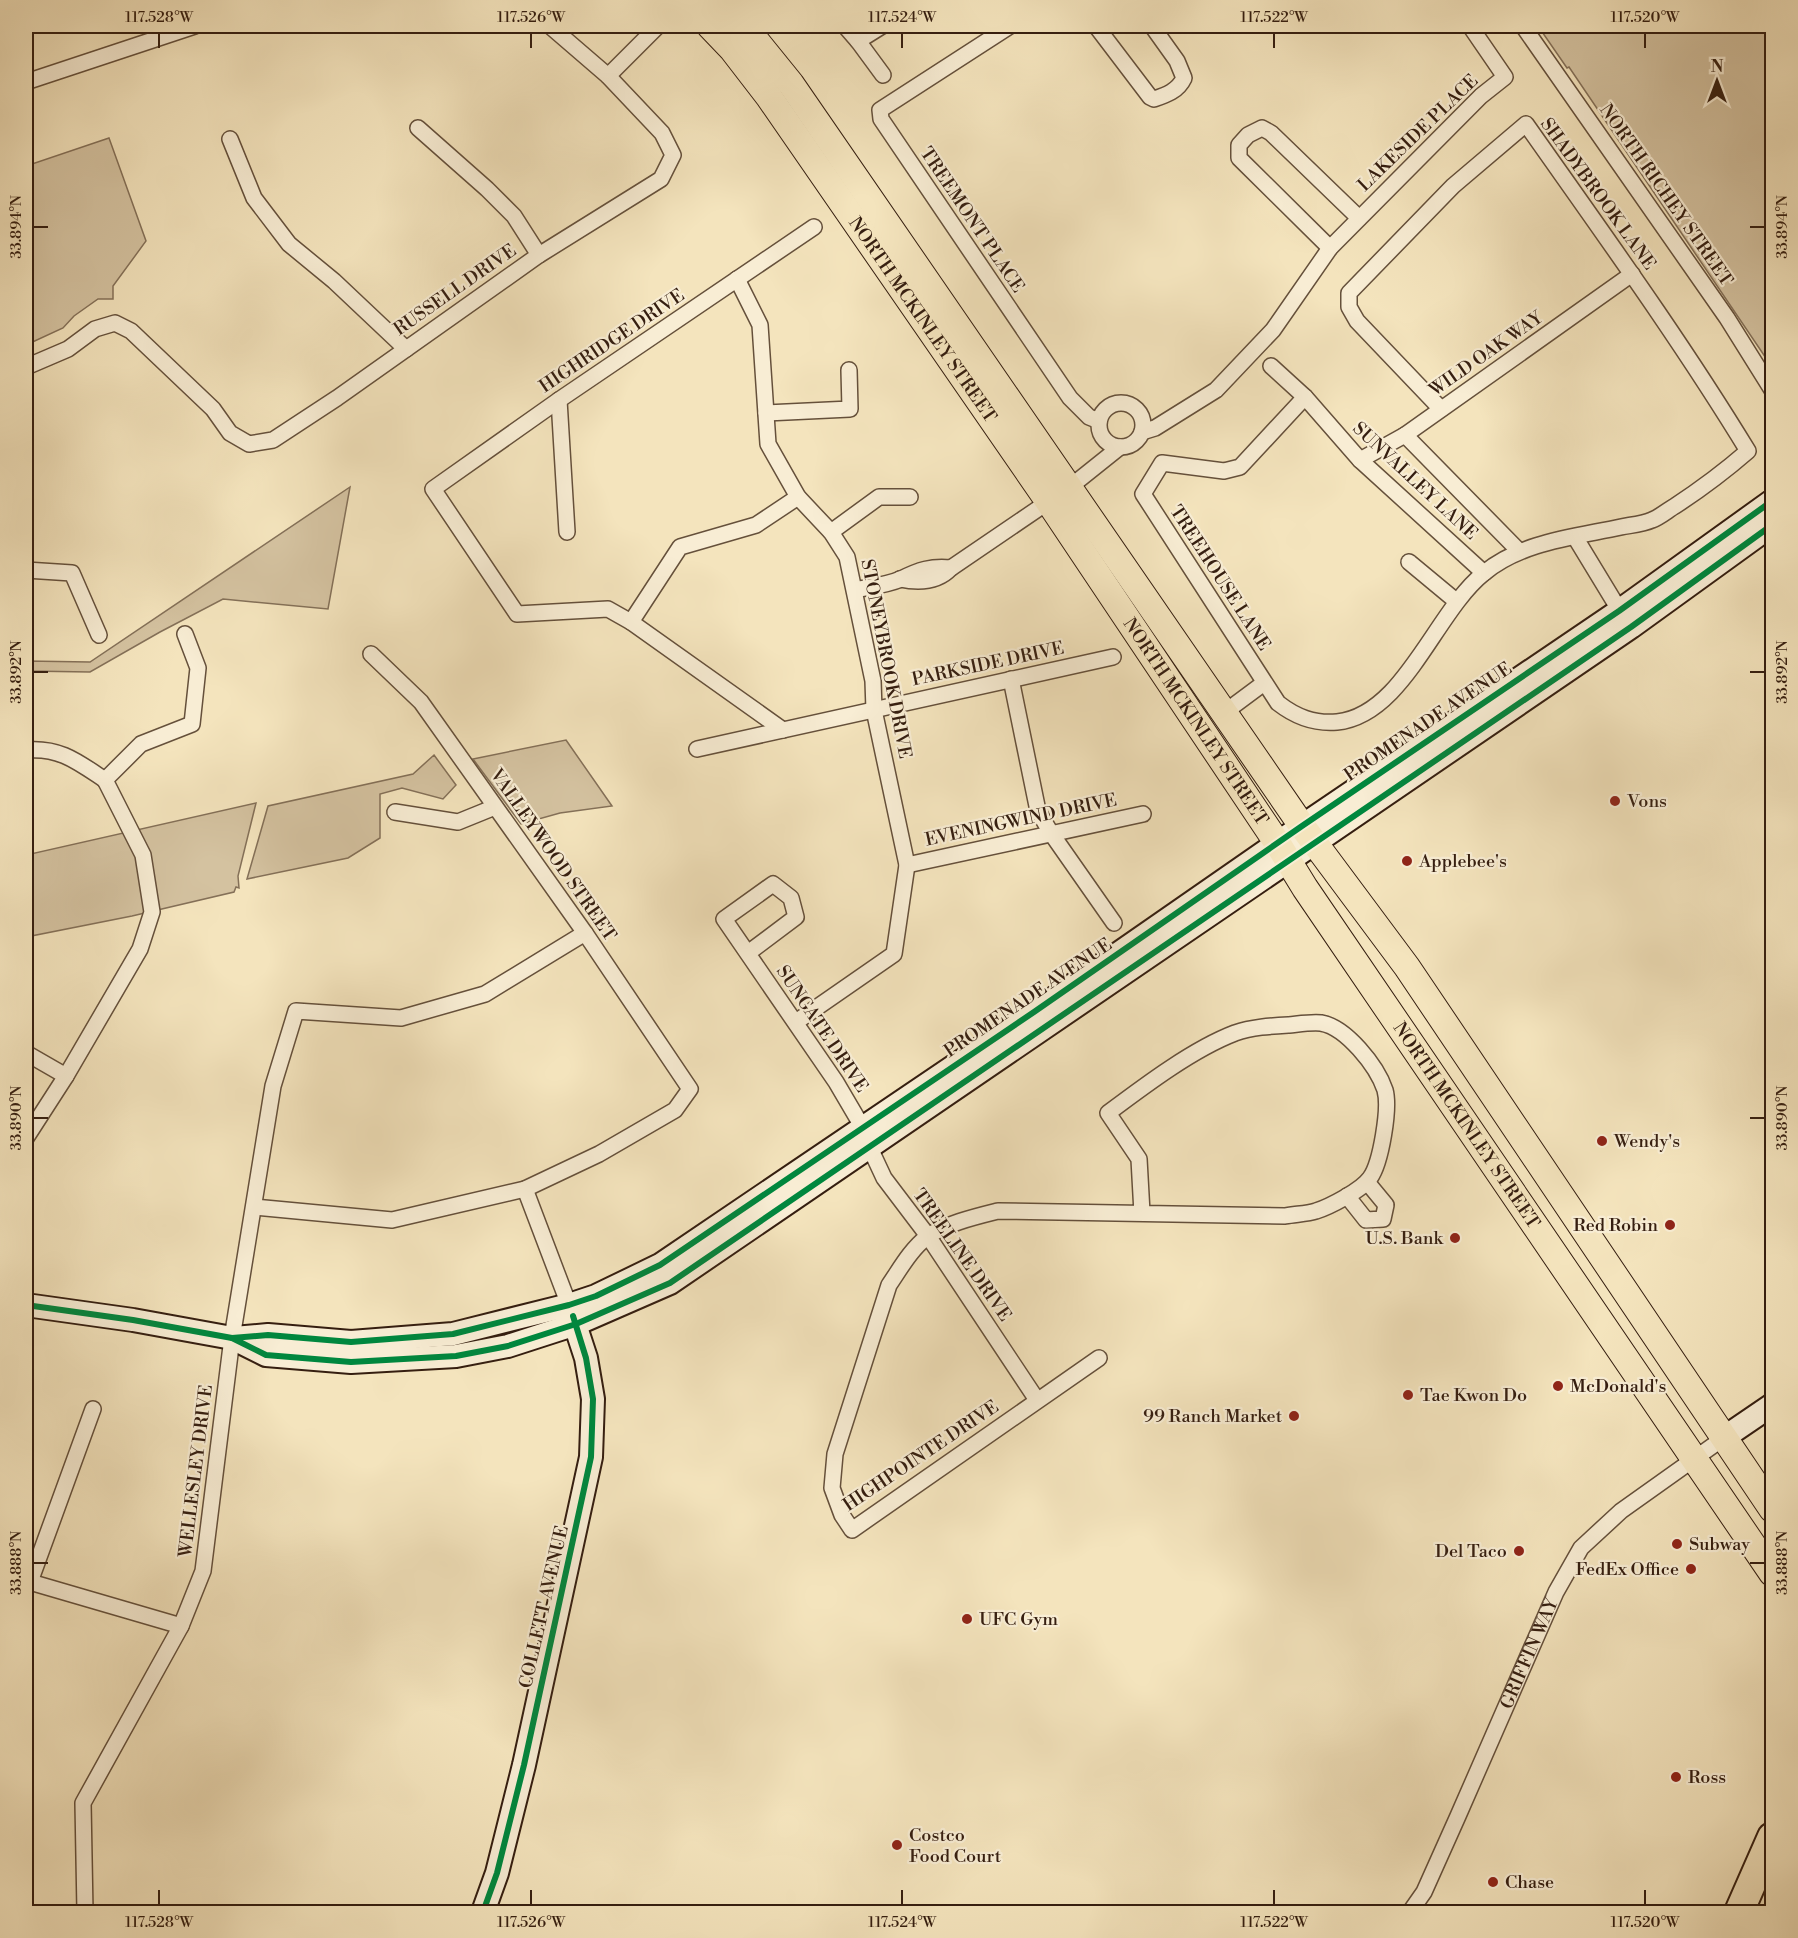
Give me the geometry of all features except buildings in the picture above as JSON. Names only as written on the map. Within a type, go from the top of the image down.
[{"type":"highway","points":[[1739,1912],[1773,1838]]},
{"type":"main road","name":"NORTH MCKINLEY STREET","points":[[710,26],[732,49],[769,97],[1049,502],[1305,888],[1773,1573]]},
{"type":"main road","name":"NORTH MCKINLEY STREET","points":[[744,26],[791,84],[1308,834],[1407,967],[1773,1509]]},
{"type":"main road","name":"PROMENADE AVENUE","points":[[1625,619],[1773,501]]},
{"type":"main road","name":"PROMENADE AVENUE","points":[[26,1305],[133,1320],[232,1338],[266,1355],[351,1362],[456,1356],[507,1346],[572,1315],[669,1283],[867,1138],[1308,834],[1625,619],[1773,525]]},
{"type":"main road","name":"COLLETT AVENUE","points":[[483,1912],[497,1873],[533,1728],[591,1457],[593,1399],[586,1358],[572,1315]]},
{"type":"main road","name":"GRIFFIN WAY","points":[[1725,1437],[1773,1405]]},
{"type":"street","points":[[26,82],[195,26]]},
{"type":"street","points":[[550,26],[608,76],[658,26]]},
{"type":"street","points":[[845,26],[883,75]]},
{"type":"street","points":[[858,41],[882,26]]},
{"type":"street","name":"TREEMONT PLACE","points":[[1010,26],[880,110],[880,119],[1070,398],[1089,417],[1099,421]]},
{"type":"street","points":[[1096,26],[1150,97],[1154,99],[1180,86],[1184,78],[1178,61],[1152,26]]},
{"type":"street","name":"LAKESIDE PLACE","points":[[855,590],[900,579],[925,580],[943,577],[951,568],[1070,487],[1120,447],[1134,443],[1142,432],[1155,428],[1215,390],[1273,330],[1330,248],[1481,96],[1505,77],[1470,26]]},
{"type":"street","name":"NORTH RICHEY STREET","points":[[1522,26],[1727,318],[1773,390]]},
{"type":"street","name":"RUSSELL DRIVE","points":[[26,367],[68,349],[95,329],[115,323],[131,332],[213,409],[230,433],[249,444],[273,440],[337,398],[539,255],[661,179],[673,155],[662,133],[608,76]]},
{"type":"street","name":"SHADYBROOK LANE","points":[[1441,409],[1357,321],[1349,307],[1349,293],[1453,186],[1526,124],[1716,398]]},
{"type":"street","points":[[418,128],[514,216],[539,255]]},
{"type":"street","name":"LAKESIDE PLACE","points":[[1330,248],[1239,158],[1239,145],[1248,135],[1262,128],[1271,133],[1359,218]]},
{"type":"street","points":[[230,140],[254,198],[289,244],[334,281],[406,349]]},
{"type":"street","name":"HIGHRIDGE DRIVE","points":[[630,622],[608,609],[517,614],[433,489],[814,226]]},
{"type":"street","name":"WILD OAK WAY","points":[[1360,460],[1405,435],[1632,274]]},
{"type":"street","name":"STONEYBROOK DRIVE","points":[[737,279],[760,325],[768,444],[798,496],[831,532],[847,557],[873,681],[874,710],[907,865],[894,954],[796,1022]]},
{"type":"street","name":"SUNVALLEY LANE","points":[[1271,366],[1305,397],[1360,460],[1484,573]]},
{"type":"street","points":[[766,412],[850,409],[849,370]]},
{"type":"street","name":"TREEHOUSE LANE","points":[[1305,397],[1240,467],[1224,471],[1162,463],[1143,494],[1278,703],[1293,715],[1325,723],[1347,721],[1360,716],[1385,698],[1422,655],[1456,601],[1484,573],[1519,551],[1653,520],[1710,484],[1748,451],[1716,398]]},
{"type":"street","points":[[559,400],[567,532]]},
{"type":"street","points":[[1120,447],[1106,442],[1098,428],[1106,408],[1113,404],[1133,406],[1142,418],[1142,432]]},
{"type":"street","points":[[1405,435],[1519,551]]},
{"type":"street","points":[[783,730],[630,622],[680,547],[756,525],[798,496]]},
{"type":"street","points":[[831,532],[879,496],[910,496]]},
{"type":"street","points":[[1575,537],[1625,619]]},
{"type":"street","points":[[1409,562],[1456,601]]},
{"type":"street","points":[[26,570],[72,573],[99,635]]},
{"type":"street","points":[[105,780],[141,744],[192,724],[198,668],[185,634]]},
{"type":"street","name":"VALLEYWOOD STREET","points":[[371,654],[421,702],[585,933],[690,1089],[675,1110],[599,1154],[525,1189]]},
{"type":"street","name":"PARKSIDE DRIVE","points":[[697,749],[1113,657]]},
{"type":"street","points":[[1011,680],[1038,811],[1114,923]]},
{"type":"street","points":[[1225,711],[1264,682]]},
{"type":"street","points":[[26,750],[36,749],[66,754],[105,780],[143,855],[152,912],[140,949],[66,1076],[26,1138]]},
{"type":"street","points":[[395,812],[458,822],[495,807]]},
{"type":"street","name":"EVENINGWIND DRIVE","points":[[907,865],[1143,814]]},
{"type":"street","name":"SUNGATE DRIVE","points":[[748,953],[796,917],[791,898],[773,884],[724,919],[836,1082],[867,1138]]},
{"type":"street","name":"WELLESLEY DRIVE","points":[[85,1912],[83,1803],[181,1626],[203,1571],[232,1338],[273,1086],[296,1011],[400,1018],[485,994],[585,933]]},
{"type":"street","points":[[1142,1213],[1139,1159],[1108,1113],[1213,1044],[1238,1032],[1268,1026],[1321,1023],[1343,1032],[1359,1049],[1385,1090],[1386,1116],[1378,1163],[1367,1182],[1386,1205],[1383,1219],[1366,1220],[1347,1196]]},
{"type":"street","points":[[26,1053],[66,1076]]},
{"type":"street","name":"TREELINE DRIVE","points":[[867,1138],[884,1178],[928,1236],[1037,1400]]},
{"type":"street","name":"HIGHPOINTE DRIVE","points":[[1099,1358],[852,1530],[842,1515],[832,1488],[835,1454],[889,1285],[904,1261],[928,1236],[962,1221],[998,1210],[1285,1216],[1316,1211],[1347,1196],[1367,1182]]},
{"type":"street","points":[[254,1207],[392,1220],[525,1189]]},
{"type":"street","name":"COLLETT AVENUE","points":[[525,1189],[572,1315]]},
{"type":"street","points":[[93,1409],[30,1582],[181,1626]]},
{"type":"street","name":"GRIFFIN WAY","points":[[1410,1912],[1424,1892],[1556,1592],[1581,1548],[1621,1511],[1725,1437]]},
{"type":"shaded area","points":[[1538,26],[1772,26],[1772,367],[1569,67],[1567,68]]},
{"type":"shaded area","points":[[109,138],[146,241],[113,286],[113,299],[98,299],[74,316],[63,328],[26,345],[26,166]]},
{"type":"shaded area","points":[[350,487],[328,609],[223,599],[90,672],[26,671],[26,661],[90,662]]},
{"type":"shaded area","points":[[566,740],[612,806],[560,813],[521,824],[473,759]]},
{"type":"shaded area","points":[[434,755],[456,785],[443,799],[402,788],[380,794],[380,838],[348,858],[247,879],[268,806],[413,774]]},
{"type":"shaded area","points":[[256,803],[238,876],[239,888],[236,887],[234,892],[132,916],[26,937],[26,855]]},
{"type":"cycle path","points":[[232,1338],[268,1335],[351,1342],[453,1334],[569,1305],[596,1296],[660,1265],[1619,611],[1772,501]]},
{"type":"cycle path","points":[[26,1305],[133,1320],[232,1338],[266,1355],[351,1362],[456,1356],[508,1346],[576,1324],[670,1283],[1631,627],[1772,525]]},
{"type":"cycle path","points":[[483,1912],[497,1873],[524,1765],[591,1457],[593,1399],[586,1358],[573,1316]]},
{"type":"place","name":"Vons","points":[[1615,801]]},
{"type":"place","name":"Applebee's","points":[[1407,861]]},
{"type":"place","name":"Wendy's","points":[[1602,1141]]},
{"type":"place","name":"Red Robin","points":[[1670,1225]]},
{"type":"place","name":"U.S. Bank","points":[[1455,1238]]},
{"type":"place","name":"McDonald's","points":[[1558,1386]]},
{"type":"place","name":"Tae Kwon Do","points":[[1408,1395]]},
{"type":"place","name":"99 Ranch Market","points":[[1294,1416]]},
{"type":"place","name":"Subway","points":[[1677,1544]]},
{"type":"place","name":"Del Taco","points":[[1519,1551]]},
{"type":"place","name":"FedEx Office","points":[[1691,1569]]},
{"type":"place","name":"UFC Gym","points":[[967,1619]]},
{"type":"place","name":"Ross","points":[[1676,1777]]},
{"type":"place","name":"Costco Food Court","points":[[897,1845]]},
{"type":"place","name":"Chase","points":[[1493,1882]]}]
